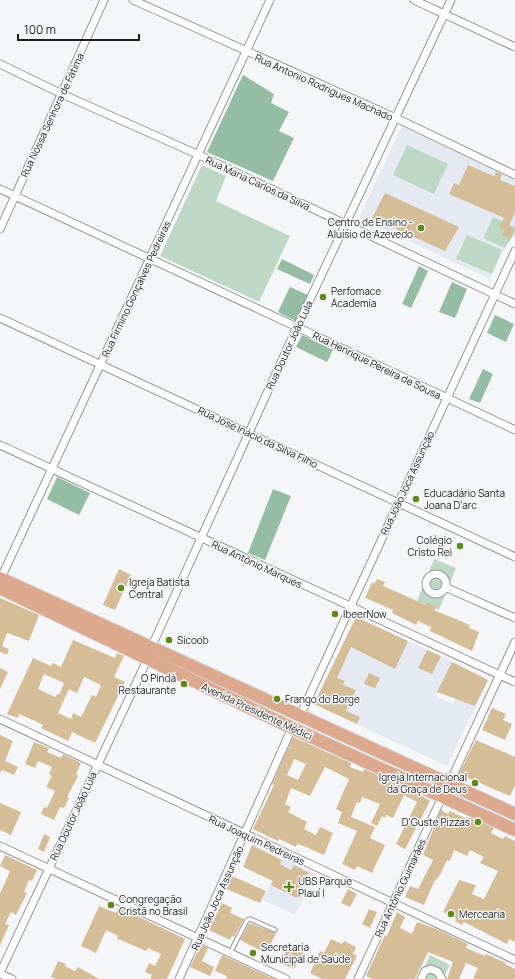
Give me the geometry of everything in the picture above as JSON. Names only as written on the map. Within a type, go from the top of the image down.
[{"type":"main road","name":"Avenida Presidente Médici","points":[[1,585],[75,620],[146,660],[515,830]]},
{"type":"main road","name":"Avenida Presidente Médici","points":[[75,620],[151,648],[515,814]]},
{"type":"main road","points":[[352,756],[358,742]]},
{"type":"street","name":"Rua Nossa Senhora de Fátima","points":[[0,229],[104,0]]},
{"type":"street","name":"Rua Antonio Rodrigues Machado","points":[[133,0],[245,52],[396,118],[515,175]]},
{"type":"street","name":"Rua Firmino Gonçalves Pedreiras","points":[[1,585],[51,470],[270,0]]},
{"type":"street","points":[[414,0],[515,47]]},
{"type":"street","name":"Rua Doutor João Lula","points":[[151,648],[297,327],[347,224],[451,0]]},
{"type":"street","name":"Rua Maria Carlos da Silva","points":[[0,64],[62,94],[347,224],[515,304]]},
{"type":"street","name":"Rua Henrique Pereira de Sousa","points":[[0,189],[515,430]]},
{"type":"street","name":"Rua João Joca Assunção","points":[[300,716],[515,251]]},
{"type":"street","name":"Rua José Inácio da Silva Filho","points":[[0,318],[515,557]]},
{"type":"street","name":"Rua Antônio Marques","points":[[0,445],[51,470],[515,682]]},
{"type":"street","points":[[445,587],[515,618]]},
{"type":"street","points":[[449,784],[515,642]]},
{"type":"street","name":"Rua Doutor João Lula","points":[[0,973],[146,660]]},
{"type":"street","name":"Rua Joaquim Pedreiras","points":[[0,719],[97,766],[515,960]]},
{"type":"street","name":"Rua João Joca Assunção","points":[[179,979],[292,728]]},
{"type":"street","name":"Rua Antônio Guimarães","points":[[358,979],[442,797]]},
{"type":"street","points":[[0,846],[286,979]]},
{"type":"street","points":[[421,979],[425,971],[432,970],[438,972],[442,979]]},
{"type":"street","points":[[0,973],[12,979]]},
{"type":"lane","points":[[230,953],[247,920],[250,919],[275,930]]},
{"type":"shaded area","points":[[402,126],[515,177],[515,227],[493,217],[483,237],[505,248],[490,279],[359,218]]},
{"type":"shaded area","points":[[356,617],[452,661],[436,696],[453,704],[468,671],[488,680],[447,766],[314,704]]},
{"type":"shaded area","name":"UBS Parque PIauí I","points":[[283,858],[315,874],[295,915],[263,900]]},
{"type":"green space","points":[[243,75],[274,94],[271,103],[289,112],[279,131],[294,138],[273,181],[207,152]]},
{"type":"green space","points":[[407,145],[448,164],[434,194],[393,175]]},
{"type":"green space","points":[[202,165],[226,176],[216,201],[290,236],[259,302],[160,256]]},
{"type":"green space","points":[[493,217],[515,227],[515,233],[505,248],[483,238]]},
{"type":"green space","points":[[467,235],[502,250],[492,274],[456,259]]},
{"type":"green space","points":[[282,259],[314,275],[310,284],[277,269]]},
{"type":"green space","points":[[419,266],[428,271],[411,308],[402,304]]},
{"type":"green space","points":[[452,282],[467,289],[455,318],[439,312]]},
{"type":"green space","points":[[290,287],[308,295],[296,321],[278,312]]},
{"type":"green space","points":[[495,315],[514,324],[506,342],[487,333]]},
{"type":"green space","points":[[302,335],[333,350],[327,362],[296,347]]},
{"type":"green space","points":[[483,369],[493,374],[480,403],[469,399]]},
{"type":"green space","points":[[57,477],[90,493],[79,515],[47,499]]},
{"type":"green space","points":[[273,489],[291,496],[265,560],[248,553]]},
{"type":"green space","points":[[434,559],[456,568],[439,610],[417,601]]},
{"type":"green space","points":[[430,955],[450,965],[443,979],[419,979]]},
{"type":"building","points":[[468,165],[494,176],[496,172],[502,174],[500,180],[515,186],[515,212],[509,226],[515,229],[510,239],[502,235],[505,230],[499,227],[504,218],[449,194],[454,183],[459,185]]},
{"type":"building","points":[[385,193],[459,227],[445,251],[372,218]]},
{"type":"building","points":[[119,569],[131,575],[115,610],[103,605]]},
{"type":"building","points":[[377,579],[385,582],[383,586],[426,605],[427,603],[436,607],[434,610],[470,625],[469,628],[479,632],[472,651],[430,631],[431,627],[418,621],[416,625],[392,613],[393,610],[365,598],[372,582],[374,584]]},
{"type":"building","points":[[0,598],[39,615],[29,641],[7,633],[2,646],[9,649],[7,655],[0,652]]},
{"type":"building","points":[[356,617],[408,641],[395,669],[351,647],[337,678],[345,681],[343,685],[356,690],[346,711],[360,717],[357,724],[314,704]]},
{"type":"building","points":[[73,640],[115,658],[117,653],[124,656],[114,677],[125,682],[95,743],[72,732],[68,741],[41,728],[43,725],[35,721],[19,714],[18,718],[7,714],[33,658],[51,666],[53,663],[61,667]],"holes":[[[44,674],[64,683],[59,695],[57,694],[55,697],[38,689]],[[84,677],[101,685],[96,697],[92,695],[81,717],[73,713],[71,719],[58,713],[69,689],[77,693]]]},
{"type":"building","points":[[427,650],[441,656],[432,674],[418,668]]},
{"type":"building","points":[[452,662],[488,680],[475,706],[437,692]]},
{"type":"building","points":[[0,668],[8,672],[0,689]]},
{"type":"building","points":[[369,673],[380,678],[375,688],[364,684]]},
{"type":"building","points":[[492,708],[506,714],[503,720],[512,724],[505,740],[482,730]]},
{"type":"building","points":[[0,735],[13,741],[5,761],[18,767],[14,775],[2,770],[0,773]]},
{"type":"building","points":[[293,737],[351,763],[350,767],[363,772],[364,769],[419,794],[430,801],[405,849],[396,844],[417,802],[404,795],[393,818],[386,815],[385,818],[382,816],[377,826],[371,823],[380,804],[362,797],[360,803],[357,802],[351,817],[375,827],[370,838],[385,845],[372,873],[357,866],[355,870],[342,864],[357,831],[338,823],[342,812],[336,809],[349,779],[325,767],[310,796],[291,788],[285,804],[291,807],[288,812],[307,822],[304,829],[316,835],[320,827],[333,833],[324,855],[297,844],[296,847],[279,839],[278,841],[253,829],[274,785],[272,784]],"holes":[[[294,759],[306,764],[298,780],[287,775]]]},
{"type":"building","points":[[476,740],[515,757],[515,785],[510,796],[459,774]]},
{"type":"building","points":[[34,742],[49,748],[47,752],[61,758],[63,754],[81,763],[76,774],[78,776],[67,797],[69,798],[64,808],[60,807],[54,820],[41,814],[44,807],[47,808],[55,791],[46,787],[52,776],[49,774],[52,767],[38,761],[35,768],[25,764]]},
{"type":"building","points":[[0,803],[21,812],[11,835],[0,830]]},
{"type":"building","points":[[441,810],[448,814],[450,811],[467,819],[468,817],[494,828],[491,833],[503,839],[505,836],[515,841],[515,942],[509,939],[507,944],[464,922],[462,925],[455,921],[456,918],[443,912],[459,880],[476,885],[472,894],[484,899],[498,871],[480,863],[484,857],[470,850],[467,856],[454,850],[450,861],[447,860],[440,875],[434,882],[424,905],[405,897],[410,886],[418,889],[433,860],[423,855]]},
{"type":"building","points":[[44,834],[50,837],[44,852],[38,849]]},
{"type":"building","points":[[252,845],[282,860],[280,864],[291,870],[294,865],[309,873],[297,898],[271,885],[273,881],[243,867]]},
{"type":"building","points":[[5,855],[37,870],[32,881],[29,880],[24,892],[27,893],[16,915],[11,912],[5,924],[9,925],[0,945],[0,894],[10,871],[0,866]]},
{"type":"building","points":[[232,876],[266,891],[260,903],[226,889]]},
{"type":"building","points":[[348,889],[357,894],[350,907],[341,903]]},
{"type":"building","points":[[222,903],[232,908],[230,913],[244,919],[234,937],[232,936],[230,940],[209,930]]},
{"type":"building","points":[[99,906],[116,913],[118,908],[129,912],[185,939],[167,979],[150,979],[152,975],[145,972],[149,963],[155,966],[161,954],[148,948],[146,951],[117,939],[118,936],[106,930],[96,953],[81,946]]},
{"type":"building","points":[[369,909],[377,912],[370,928],[362,924]]},
{"type":"building","points":[[397,912],[405,917],[400,928],[412,934],[417,922],[439,930],[468,944],[466,948],[485,956],[486,954],[506,963],[505,964],[515,969],[515,979],[473,979],[478,968],[466,963],[459,979],[447,979],[453,962],[428,952],[415,979],[372,979],[366,976],[385,935],[387,936]]},
{"type":"building","points":[[249,923],[276,933],[266,953],[240,940]]},
{"type":"building","points":[[331,939],[342,944],[344,941],[356,947],[353,954],[357,956],[345,979],[322,979],[310,973],[320,951],[324,953]]},
{"type":"building","points":[[201,945],[208,948],[202,961],[214,967],[210,976],[190,967]]},
{"type":"building","points":[[298,945],[305,949],[294,969],[280,963],[288,947],[295,950]]},
{"type":"building","points":[[222,955],[274,979],[226,979],[227,976],[215,971]]},
{"type":"building","points":[[58,961],[66,964],[65,966],[75,971],[78,967],[99,979],[56,979],[51,977]]},
{"type":"place","name":"Centro de Ensino - Aluísio de Azevedo","points":[[421,228]]},
{"type":"place","name":"Perfomace Academia","points":[[323,297]]},
{"type":"place","name":"Educadário Santa Joana D’arc","points":[[416,499]]},
{"type":"place","name":"Colégio Cristo Rei","points":[[460,546]]},
{"type":"place","name":"Igreja Batista Central","points":[[121,588]]},
{"type":"place","name":"IbeerNow","points":[[335,614]]},
{"type":"place","name":"Sicoob","points":[[169,640]]},
{"type":"place","name":"O Pindá Restaurante","points":[[184,684]]},
{"type":"place","name":"Frango do Borge","points":[[277,699]]},
{"type":"place","name":"Igreja Internacional da Graça de Deus","points":[[475,783]]},
{"type":"place","name":"D'Guste Pizzas","points":[[478,822]]},
{"type":"place","name":"UBS Parque PIauí I","points":[[289,887]]},
{"type":"place","name":"Congregação Cristã no Brasil","points":[[111,905]]},
{"type":"place","name":"Mercearia","points":[[451,914]]},
{"type":"place","name":"Secretaria Municipal de Saúde","points":[[253,953]]}]
